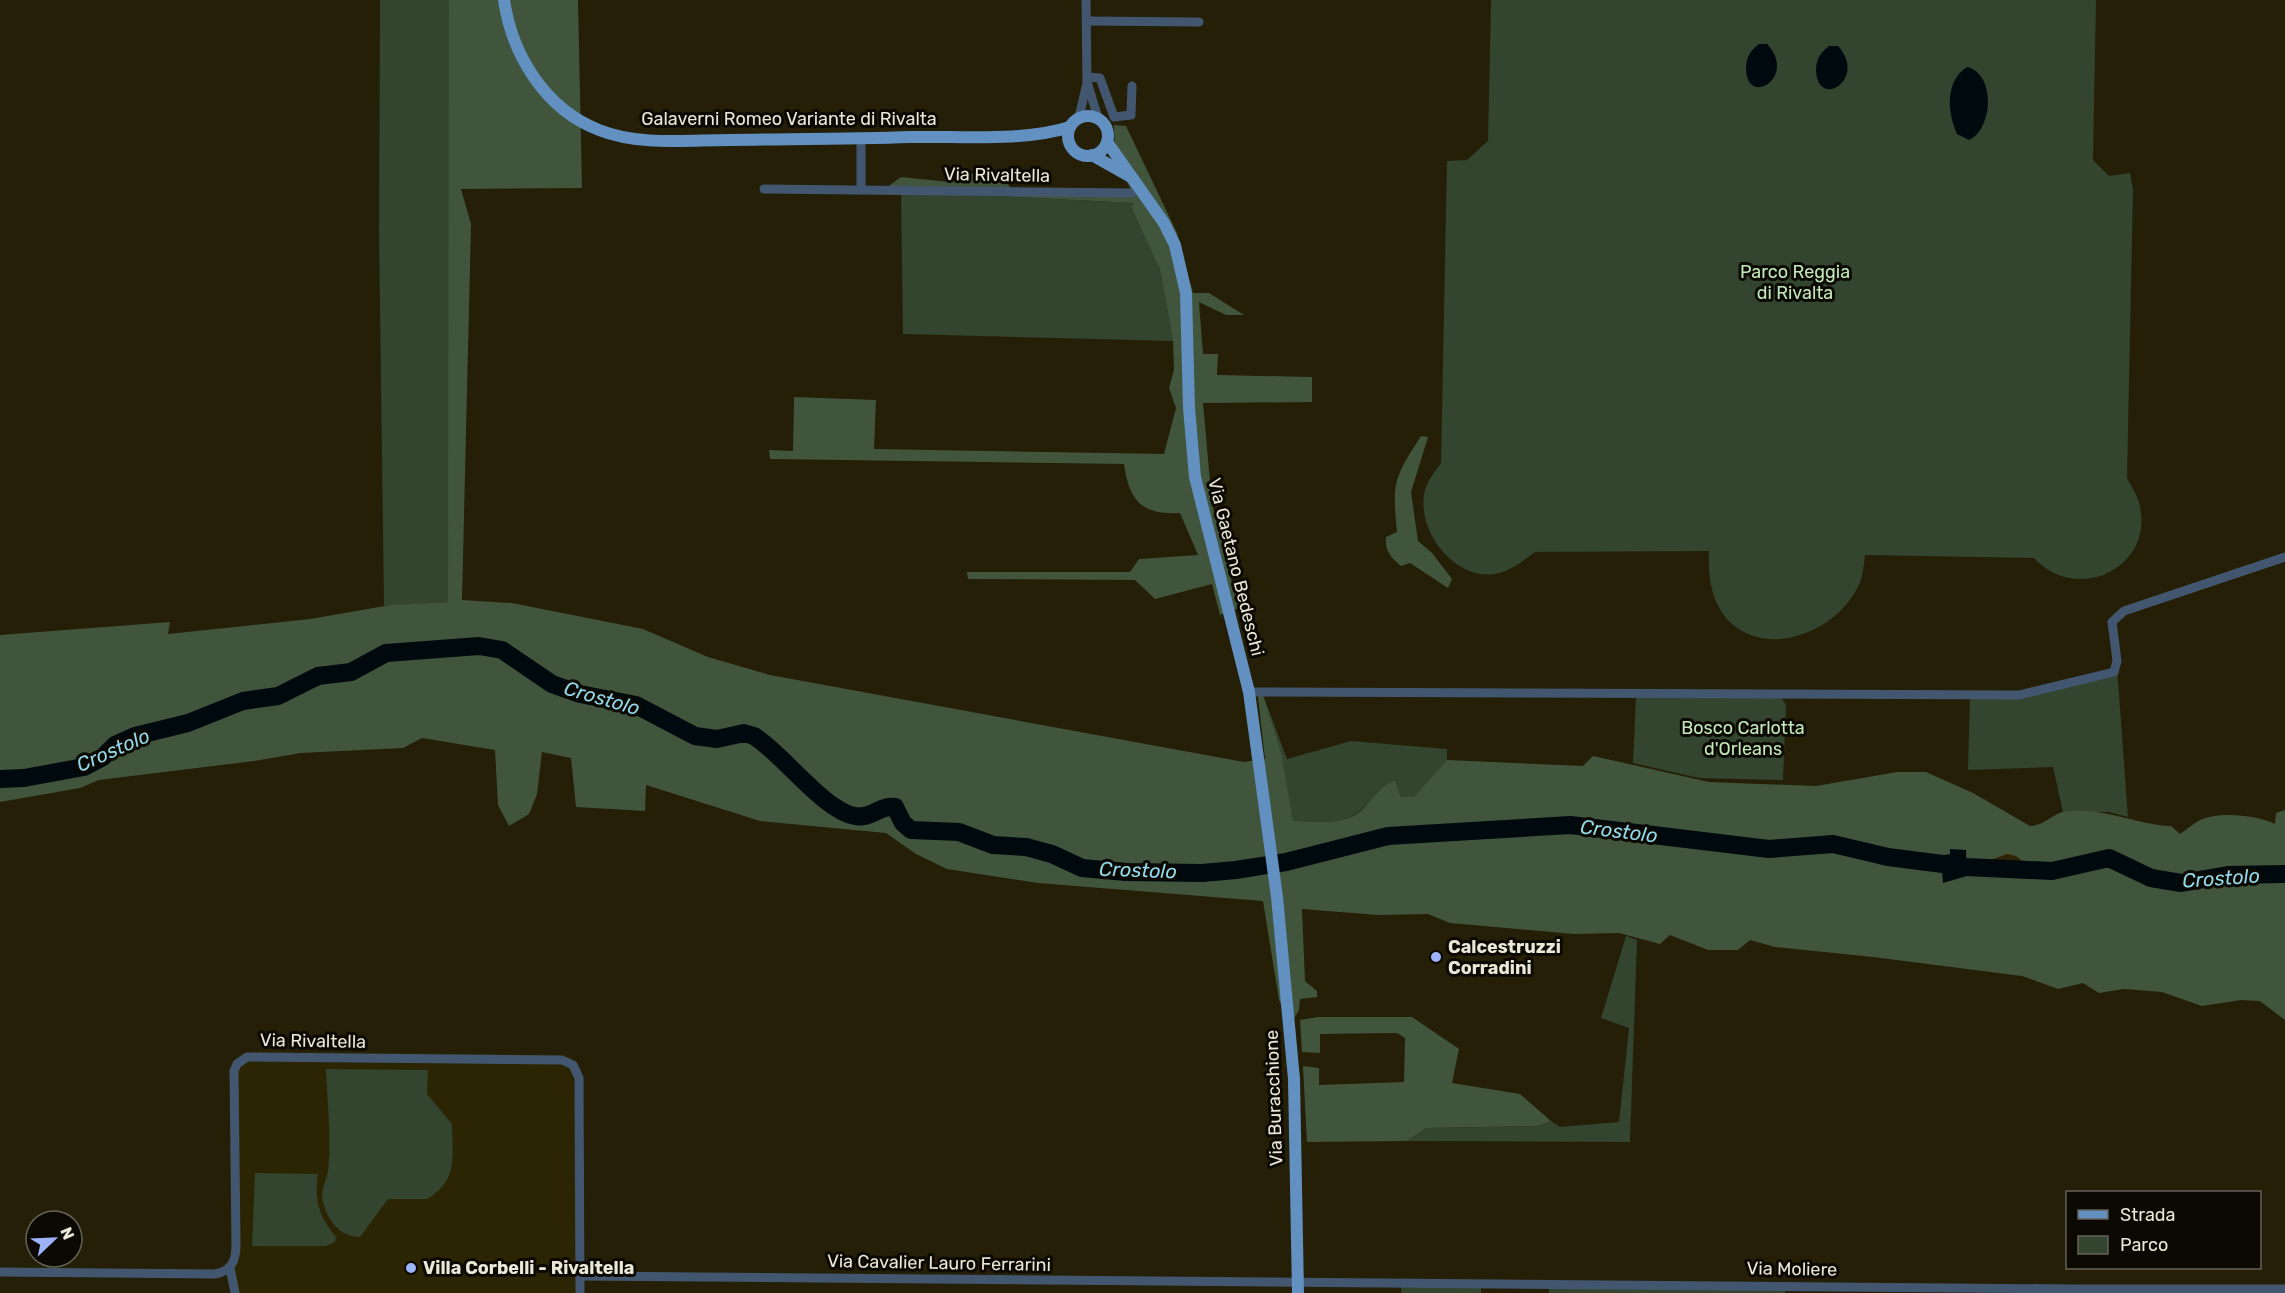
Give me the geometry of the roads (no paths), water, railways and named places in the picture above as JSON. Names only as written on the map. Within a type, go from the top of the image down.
[{"type":"main road","name":"Galaverni Romeo Variante di Rivalta","points":[[504,0],[516,45],[533,76],[555,102],[599,130],[652,141],[1040,134],[1070,127]]},
{"type":"main road","points":[[1079,117],[1098,118],[1106,127],[1107,142],[1101,151],[1092,156],[1080,154],[1070,146],[1068,140],[1070,127],[1079,117]]},
{"type":"main road","name":"Galaverni Romeo Variante di Rivalta","points":[[1040,134],[1070,146]]},
{"type":"main road","name":"Via Gaetano Bedeschi","points":[[1107,142],[1164,223],[1182,268],[1187,311],[1189,408],[1195,477],[1249,692],[1277,902]]},
{"type":"main road","name":"Via Gaetano Bedeschi","points":[[1092,156],[1134,179]]},
{"type":"main road","name":"Via Buracchione","points":[[1277,902],[1294,1079],[1298,1288]]},
{"type":"street","points":[[1079,117],[1087,80],[1086,0]]},
{"type":"street","points":[[1087,21],[1199,22]]},
{"type":"street","points":[[1087,80],[1100,78],[1114,117],[1131,115],[1132,86]]},
{"type":"street","points":[[1087,80],[1098,118]]},
{"type":"street","points":[[861,138],[861,190]]},
{"type":"street","name":"Via Rivaltella","points":[[764,189],[1132,193]]},
{"type":"street","points":[[1249,692],[2019,694],[2114,672],[2117,661],[2112,622],[2124,611],[2285,557]]},
{"type":"street","name":"Via Rivaltella","points":[[235,1293],[230,1268],[235,1259],[236,1245],[234,1071],[241,1060],[256,1055],[562,1060],[573,1065],[577,1071],[580,1276]]},
{"type":"street","points":[[0,1272],[215,1274],[230,1268]]},
{"type":"street","points":[[580,1276],[580,1293]]},
{"type":"street","name":"Via Cavalier Lauro Ferrarini","points":[[580,1276],[1298,1288]]},
{"type":"street","name":"Via Moliere","points":[[1298,1288],[2076,1291],[2285,1288]]},
{"type":"waterway","name":"Crostolo","points":[[0,779],[24,778],[84,767],[103,757],[115,745],[135,736],[188,723],[243,701],[278,696],[318,676],[351,672],[386,653],[479,646],[502,650],[552,684],[580,694],[636,705],[695,736],[717,739],[744,733],[754,736],[778,755],[817,793],[843,812],[861,816],[895,807],[903,823],[911,830],[959,832],[993,845],[1026,847],[1052,854],[1082,868],[1126,872],[1202,873],[1286,862],[1388,836],[1570,825],[1769,849],[1833,844],[1888,857],[1966,867],[2052,871],[2109,858],[2151,878],[2181,883],[2228,875],[2285,874]]},
{"type":"place","name":"Calcestruzzi Corradini","points":[[1436,957]]},
{"type":"place","name":"Villa Corbelli - Rivaltella","points":[[411,1268]]},
{"type":"park label","name":"Parco Reggia di Rivalta","points":[[1795,282]]},
{"type":"park label","name":"Bosco Carlotta d'Orleans","points":[[1743,738]]}]
